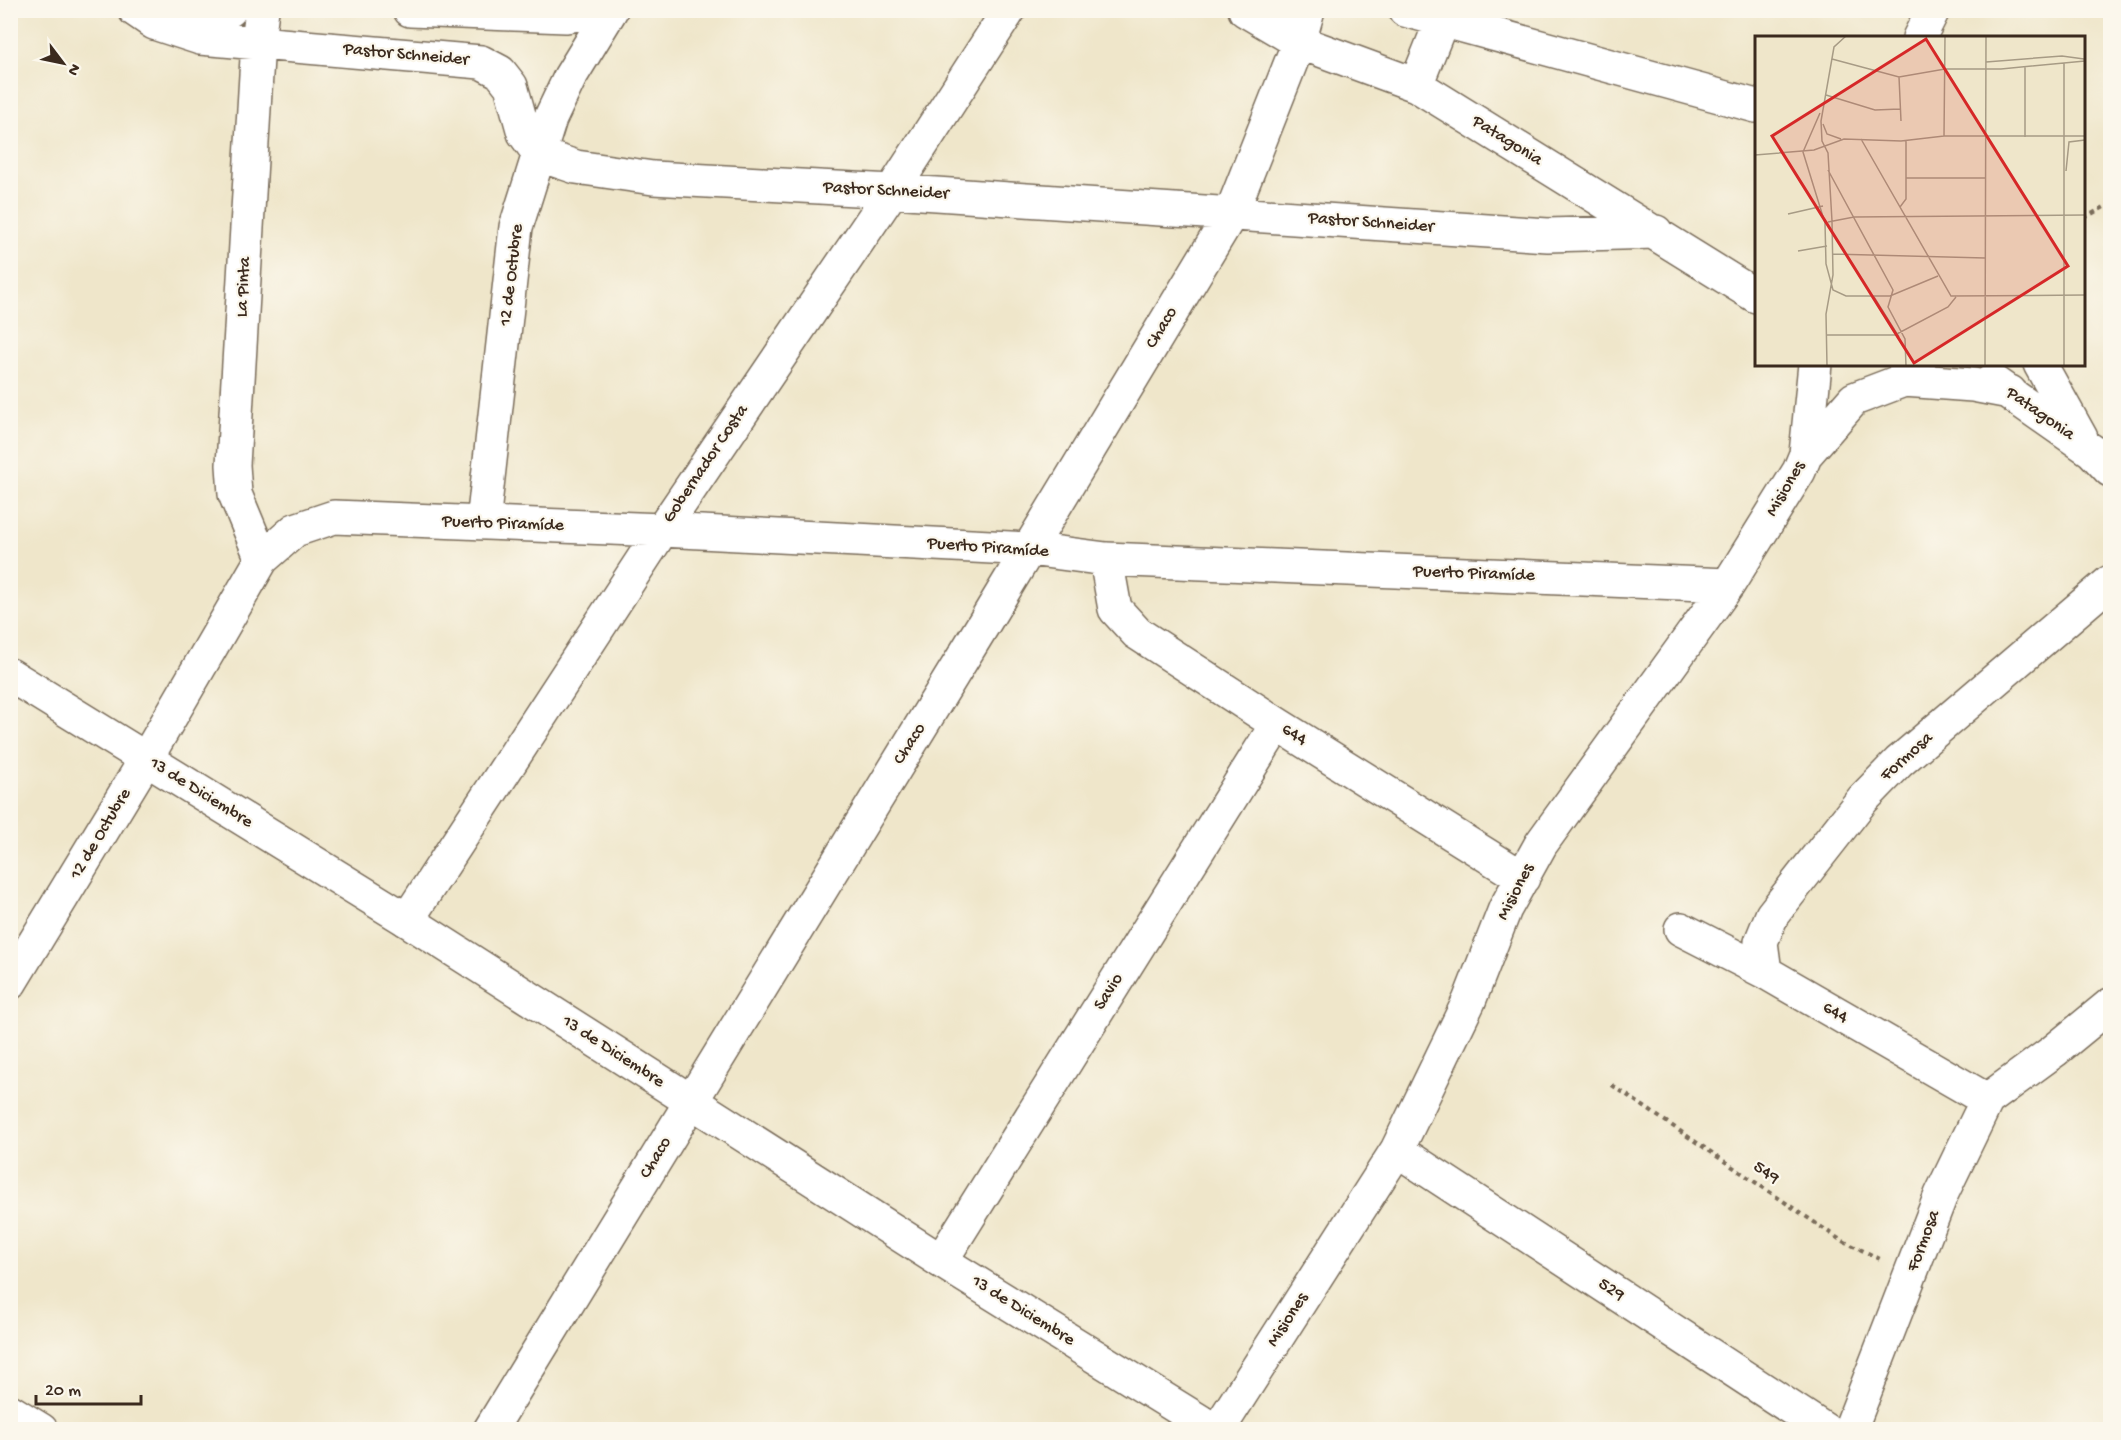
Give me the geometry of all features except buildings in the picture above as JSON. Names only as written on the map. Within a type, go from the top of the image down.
[{"type":"street","name":"Pastor Schneider","points":[[135,10],[154,23],[200,38],[260,26],[481,62],[500,72],[511,86],[524,133],[540,155],[576,167],[653,178],[892,191],[1548,236],[1656,232]]},
{"type":"street","points":[[177,30],[230,10]]},
{"type":"street","points":[[410,10],[566,16],[609,10]]},
{"type":"street","name":"12 de Octubre","points":[[483,523],[516,226],[550,119],[570,77],[609,10]]},
{"type":"street","name":"Gobernador Costa","points":[[406,920],[662,530],[892,191],[1009,10]]},
{"type":"street","name":"Patagonia","points":[[1245,10],[1299,42],[1416,85],[1755,295]]},
{"type":"street","name":"Chaco","points":[[490,1430],[1029,549],[1231,214],[1299,42],[1308,10]]},
{"type":"street","points":[[1405,10],[1444,15],[1755,106]]},
{"type":"street","points":[[1920,36],[1933,10]]},
{"type":"street","points":[[1416,85],[1444,15]]},
{"type":"street","name":"La Pinta","points":[[260,26],[233,465],[236,494],[262,559]]},
{"type":"street","name":"Misiones","points":[[1216,1430],[1397,1150],[1469,1001],[1505,909],[1541,844],[1728,585],[1799,471],[1806,454],[1815,366]]},
{"type":"street","name":"Patagonia","points":[[1967,366],[2010,392],[2086,447],[2110,470]]},
{"type":"street","points":[[2041,366],[2086,447]]},
{"type":"street","points":[[1806,454],[1854,399],[1904,380],[1973,385],[2010,392]]},
{"type":"street","name":"Puerto Piramíde","points":[[262,559],[295,530],[334,517],[662,530],[1029,549],[1106,559],[1728,585]]},
{"type":"street","name":"12 de Octubre","points":[[10,983],[146,759],[262,559]]},
{"type":"street","name":"644","points":[[1106,559],[1115,609],[1137,633],[1276,724],[1523,878]]},
{"type":"street","name":"Formosa","points":[[1765,972],[1761,942],[1772,915],[1863,799],[1899,762],[2110,582]]},
{"type":"street","name":"13 de Diciembre","points":[[10,675],[406,920],[941,1261],[1216,1430]]},
{"type":"street","name":"Savio","points":[[941,1261],[1276,724]]},
{"type":"street","name":"644","points":[[1681,929],[1765,972],[1987,1100]]},
{"type":"street","name":"Formosa","points":[[1850,1430],[1941,1196],[1987,1100],[2054,1051],[2110,1005]]},
{"type":"street","name":"529","points":[[1397,1150],[1825,1430]]},
{"type":"street","points":[[10,1411],[41,1430]]},
{"type":"path","points":[[2085,217],[2110,204]]},
{"type":"path","name":"549","points":[[1612,1085],[1839,1239],[1911,1274]]}]
